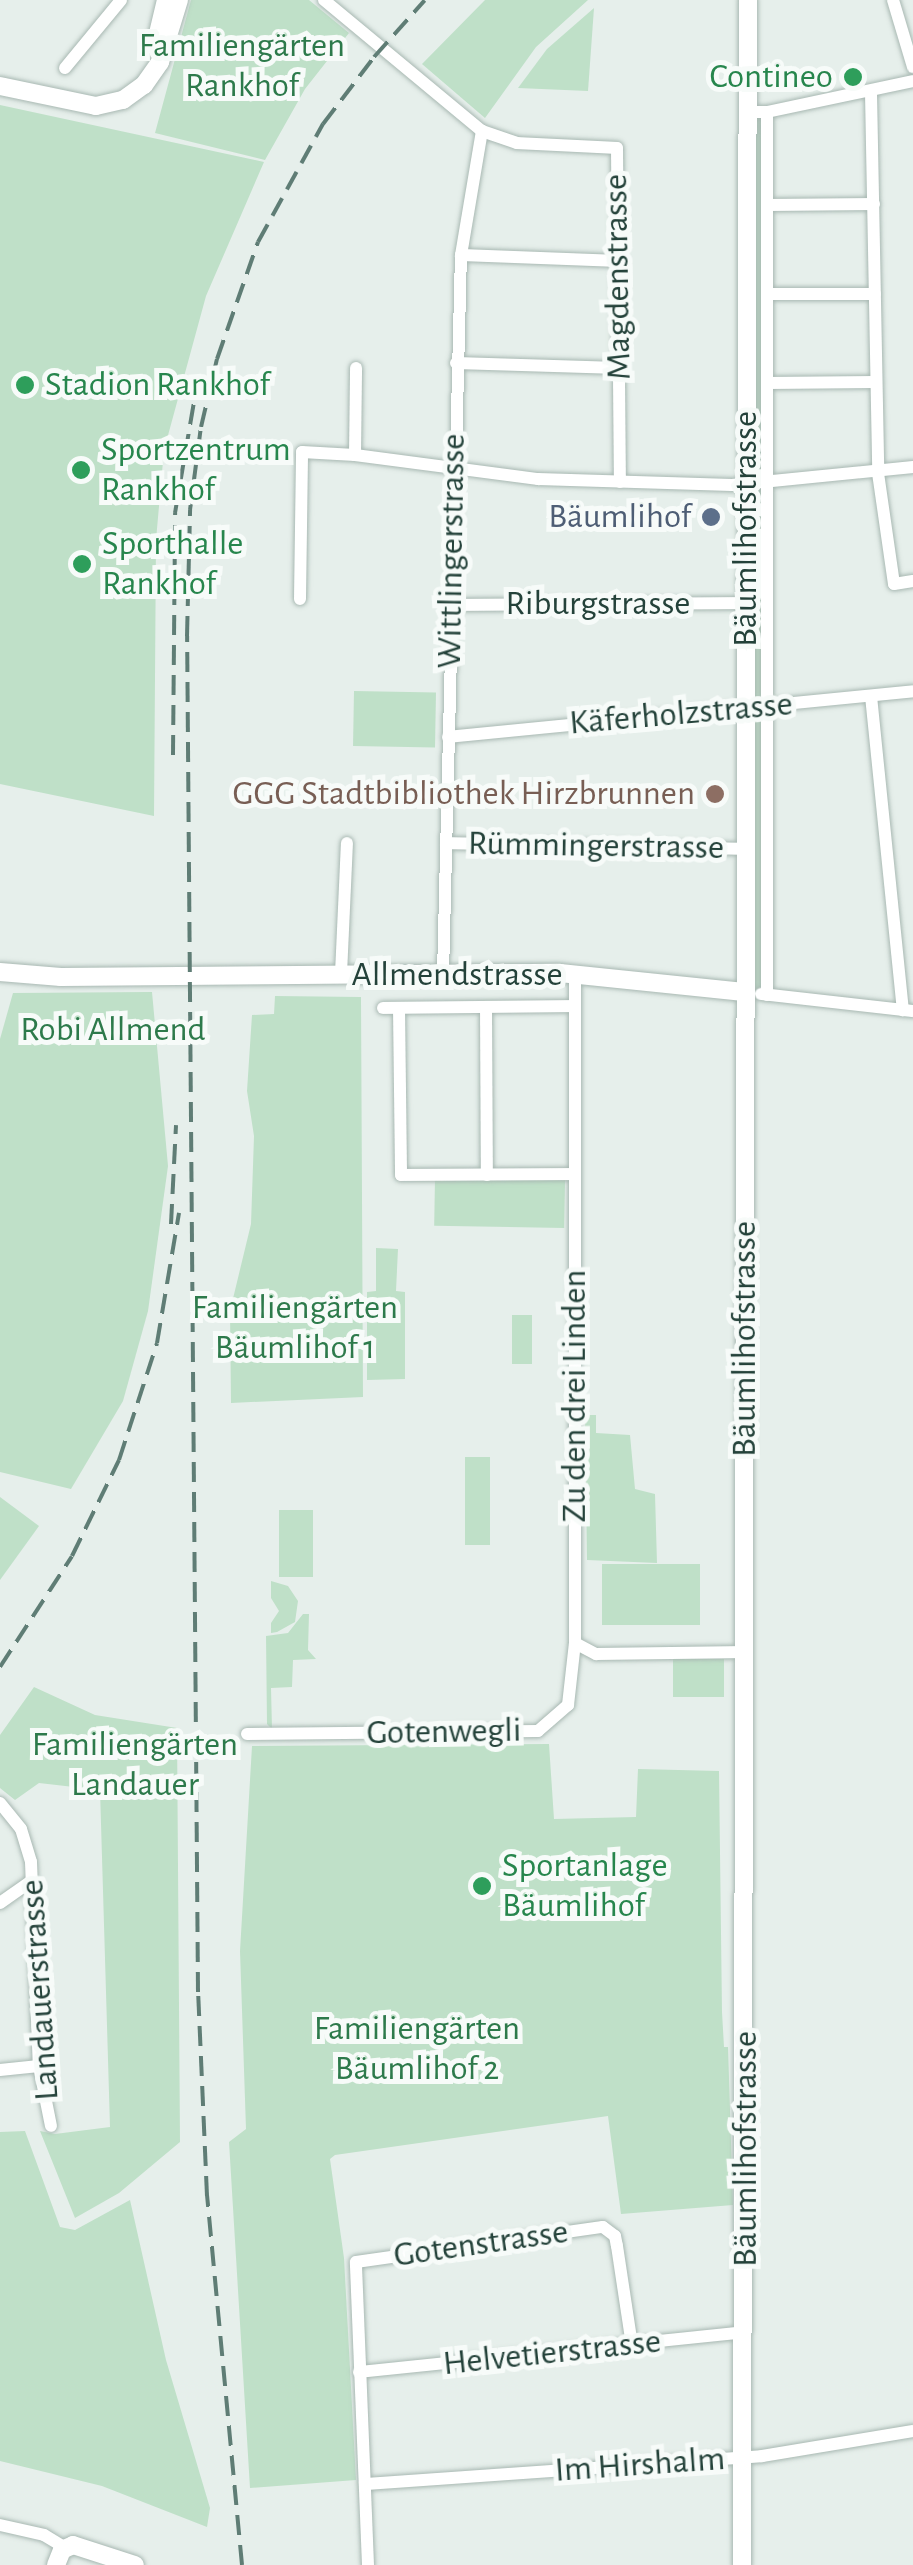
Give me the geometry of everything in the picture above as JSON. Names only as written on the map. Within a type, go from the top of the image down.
[{"type":"main road","points":[[151,76],[166,0]]},
{"type":"main road","points":[[0,86],[96,106],[123,100],[151,76],[167,46],[179,0]]},
{"type":"main road","name":"Bäumlihofstrasse","points":[[742,2565],[748,0]]},
{"type":"main road","name":"Allmendstrasse","points":[[0,972],[61,976],[575,975],[744,992]]},
{"type":"main road","points":[[60,2556],[82,2545],[135,2565]]},
{"type":"street","points":[[66,68],[120,0]]},
{"type":"street","points":[[324,0],[482,131]]},
{"type":"street","points":[[892,0],[913,67]]},
{"type":"street","points":[[745,112],[767,112],[871,93],[913,80]]},
{"type":"street","points":[[871,93],[878,473],[894,584],[913,581]]},
{"type":"street","name":"Bäumlihofstrasse","points":[[767,112],[767,995]]},
{"type":"street","name":"Wittlingerstrasse","points":[[444,974],[456,364],[461,255],[482,131]]},
{"type":"street","name":"Magdenstrasse","points":[[482,131],[517,144],[617,148],[620,482]]},
{"type":"street","points":[[768,204],[874,204]]},
{"type":"street","points":[[461,255],[620,261]]},
{"type":"street","points":[[767,294],[875,294]]},
{"type":"street","points":[[456,364],[619,368]]},
{"type":"street","points":[[355,455],[356,368]]},
{"type":"street","points":[[767,383],[875,382]]},
{"type":"street","points":[[300,599],[302,452],[355,455],[454,470],[620,482],[748,485],[913,467]]},
{"type":"street","name":"Riburgstrasse","points":[[451,605],[746,603]]},
{"type":"street","name":"Käferholzstrasse","points":[[448,736],[913,692]]},
{"type":"street","points":[[871,696],[908,1011]]},
{"type":"street","points":[[342,974],[347,843]]},
{"type":"street","name":"Rümmingerstrasse","points":[[446,843],[746,848]]},
{"type":"street","name":"Zu den drei Linden","points":[[575,975],[576,1643]]},
{"type":"street","name":"Allmendstrasse","points":[[744,992],[908,1011]]},
{"type":"street","name":"Allmendstrasse","points":[[383,1008],[573,1006]]},
{"type":"street","points":[[486,1007],[486,1174]]},
{"type":"street","points":[[399,1008],[401,1175],[574,1174]]},
{"type":"street","points":[[576,1643],[596,1654],[746,1652]]},
{"type":"street","name":"Gotenwegli","points":[[247,1734],[538,1731],[568,1705],[576,1643]]},
{"type":"street","name":"Landauerstrasse","points":[[0,1803],[27,1844],[40,2066],[51,2126]]},
{"type":"street","points":[[0,1903],[31,1880]]},
{"type":"street","points":[[0,2070],[40,2066]]},
{"type":"street","name":"Gotenstrasse","points":[[368,2565],[356,2262],[603,2228],[615,2236],[632,2346]]},
{"type":"street","name":"Helvetierstrasse","points":[[359,2372],[745,2332]]},
{"type":"street","name":"Im Hirshalm","points":[[365,2484],[744,2458],[913,2431]]},
{"type":"street","points":[[0,2525],[44,2535],[60,2556]]},
{"type":"green space","name":"Familiengärten Rankhof","points":[[191,0],[309,0],[349,33],[305,89],[265,160],[155,133]]},
{"type":"green space","points":[[485,0],[588,0],[536,47],[485,118],[422,64]]},
{"type":"green space","points":[[594,8],[588,91],[518,88],[547,49]]},
{"type":"green space","name":"Sportzentrum Rankhof","points":[[0,105],[264,162],[206,296],[164,450],[156,540],[154,816],[0,784]]},
{"type":"green space","points":[[745,112],[767,112],[767,992],[745,992]]},
{"type":"green space","points":[[354,691],[436,692],[435,747],[353,746]]},
{"type":"green space","name":"Robi Allmend","points":[[152,992],[168,1166],[148,1311],[123,1401],[71,1489],[0,1472],[0,1039],[13,993]]},
{"type":"green space","name":"Familiengärten Bäumlihof 1","points":[[275,996],[361,997],[363,1397],[231,1403],[230,1311],[251,1224],[254,1136],[247,1091],[252,1015],[274,1014]]},
{"type":"green space","points":[[435,1178],[565,1180],[564,1228],[434,1226]]},
{"type":"green space","points":[[376,1248],[398,1249],[396,1291],[405,1292],[405,1379],[367,1380],[367,1292],[376,1291]]},
{"type":"green space","points":[[512,1315],[532,1315],[532,1364],[512,1364]]},
{"type":"green space","points":[[585,1415],[596,1415],[596,1433],[630,1435],[635,1489],[655,1494],[657,1563],[587,1560]]},
{"type":"green space","points":[[465,1457],[490,1457],[490,1545],[465,1545]]},
{"type":"green space","points":[[0,1497],[39,1526],[0,1580]]},
{"type":"green space","points":[[279,1510],[313,1510],[313,1577],[279,1577]]},
{"type":"green space","points":[[602,1564],[700,1564],[700,1625],[602,1625]]},
{"type":"green space","points":[[271,1581],[288,1586],[298,1601],[295,1622],[271,1633],[271,1623],[279,1611],[271,1598]]},
{"type":"green space","points":[[303,1614],[309,1614],[308,1650],[316,1659],[293,1660],[292,1687],[271,1688],[272,1729],[267,1724],[266,1636],[288,1633]]},
{"type":"green space","points":[[673,1659],[724,1659],[724,1697],[673,1697]]},
{"type":"green space","name":"Familiengärten Landauer","points":[[34,1687],[95,1715],[177,1728],[180,2142],[119,2193],[75,2218],[40,2131],[55,2134],[110,2127],[100,1790],[39,1783],[15,1800],[0,1788],[0,1735]]},
{"type":"green space","name":"Familiengärten Bäumlihof 2","points":[[549,1744],[554,1819],[636,1817],[638,1769],[719,1771],[722,2012],[724,2047],[728,2047],[733,2205],[621,2214],[608,2116],[335,2155],[330,2159],[344,2258],[356,2480],[250,2488],[229,2142],[246,2129],[240,1951],[252,1746]]},
{"type":"green space","points":[[25,2131],[60,2227],[75,2230],[130,2200],[166,2360],[210,2508],[207,2527],[102,2486],[0,2461],[0,2132]]},
{"type":"railway","points":[[242,2565],[207,2196],[198,1992],[187,636],[190,510],[201,427],[217,359],[258,242],[323,124],[374,57],[425,0]]},
{"type":"railway","points":[[173,755],[175,513],[200,367]]},
{"type":"railway","points":[[171,1224],[176,1125]]},
{"type":"railway","points":[[0,1667],[72,1556],[119,1460],[157,1343],[179,1213]]},
{"type":"place","name":"Contineo","points":[[853,77]]},
{"type":"place","name":"Stadion Rankhof","points":[[25,385]]},
{"type":"place","name":"Sportzentrum Rankhof","points":[[81,470]]},
{"type":"place","name":"Bäumlihof","points":[[711,517]]},
{"type":"place","name":"Sporthalle Rankhof","points":[[82,564]]},
{"type":"place","name":"GGG Stadtbibliothek Hirzbrunnen","points":[[715,794]]},
{"type":"place","name":"Sportanlage Bäumlihof","points":[[482,1886]]}]
